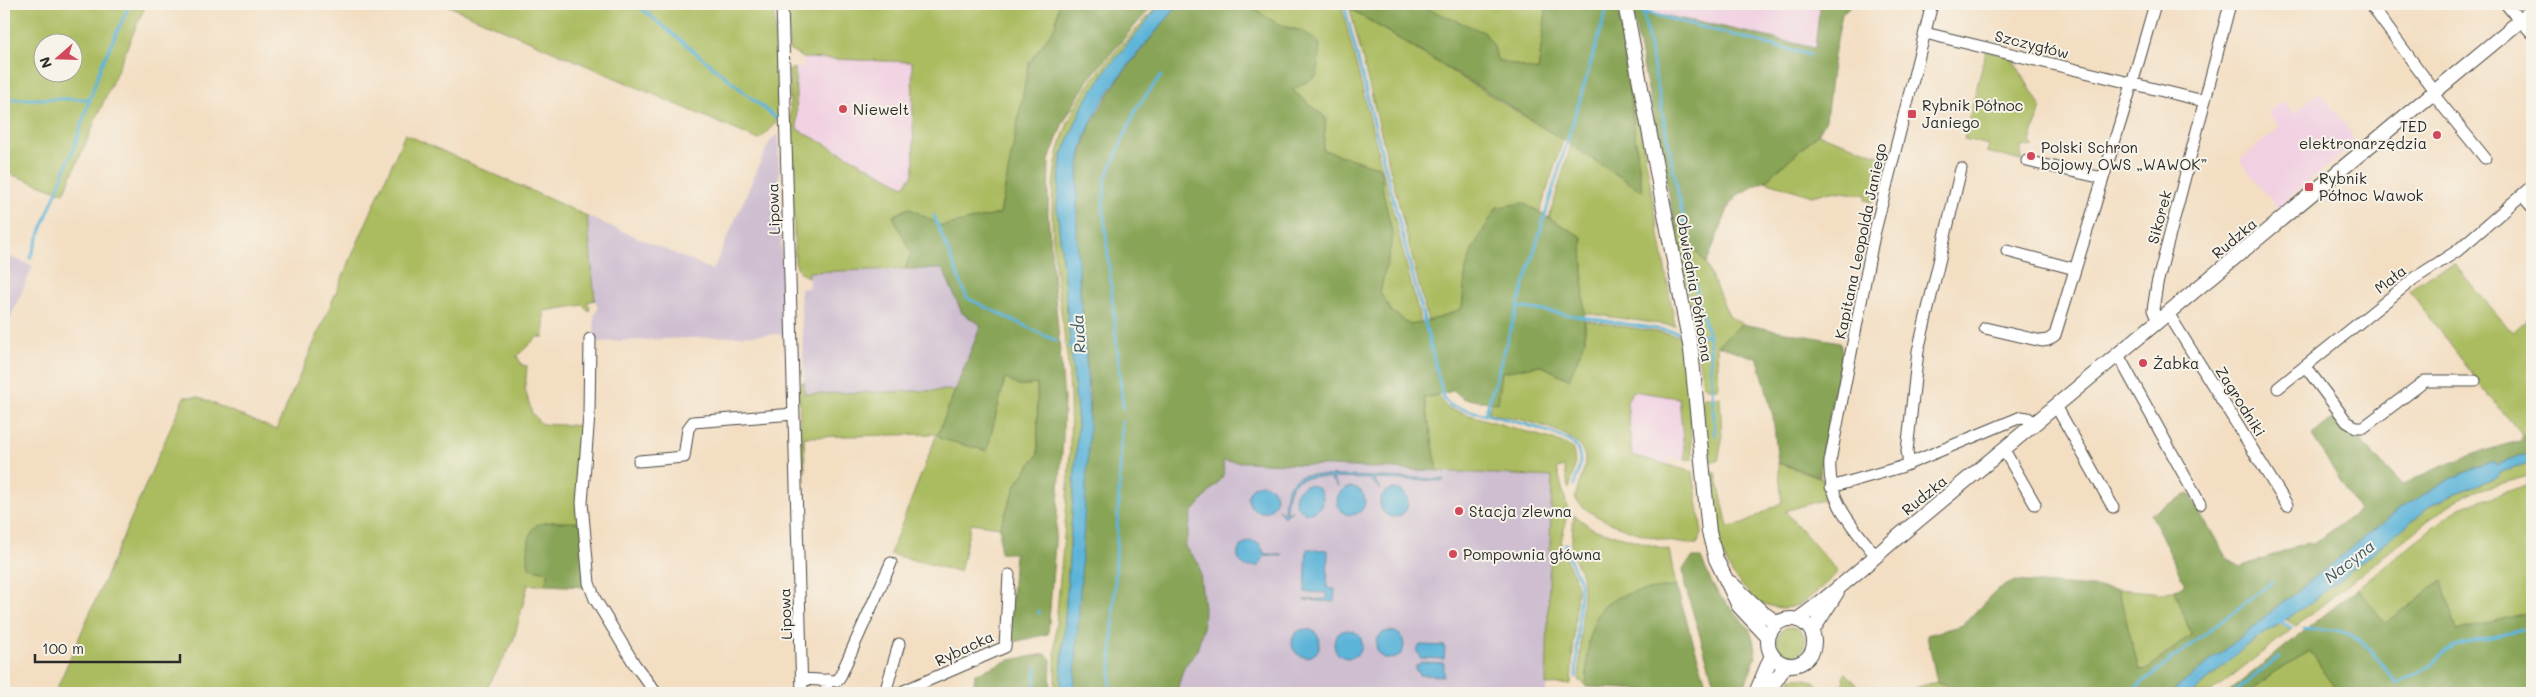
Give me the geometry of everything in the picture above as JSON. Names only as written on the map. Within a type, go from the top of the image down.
[{"type":"main road","name":"Obwiednia Północna","points":[[1625,4],[1691,350],[1709,532],[1716,559],[1739,606],[1768,637]]},
{"type":"main road","name":"Rudzka","points":[[1797,620],[1819,602],[1837,591],[1876,556],[2532,11]]},
{"type":"main road","name":"Obwiednia Północna","points":[[1725,577],[1777,624]]},
{"type":"main road","name":"Rudzka","points":[[1812,631],[1837,591]]},
{"type":"main road","points":[[1767,693],[1786,665],[1802,662],[1810,655],[1814,645],[1812,631],[1806,624],[1797,620],[1787,619],[1777,624],[1768,637],[1768,647],[1772,655],[1786,665]]},
{"type":"main road","points":[[1756,693],[1772,655]]},
{"type":"street","name":"Lipowa","points":[[782,4],[802,693]]},
{"type":"street","name":"Kapitana Leopolda Janiego","points":[[1876,556],[1839,506],[1831,487],[1831,453],[1874,235],[1932,4]]},
{"type":"street","points":[[1986,328],[2042,342],[2050,340],[2056,333],[2155,4]]},
{"type":"street","name":"Sikorek","points":[[2163,317],[2153,310],[2157,284],[2230,4]]},
{"type":"street","points":[[2370,4],[2434,93],[2485,158]]},
{"type":"street","points":[[2506,4],[2532,33]]},
{"type":"street","name":"Szczygłów","points":[[1925,33],[2204,101]]},
{"type":"street","points":[[2027,161],[2103,178]]},
{"type":"street","points":[[1909,464],[1907,451],[1918,352],[1961,169]]},
{"type":"street","name":"Mała","points":[[2278,388],[2415,278],[2457,251],[2532,186]]},
{"type":"street","points":[[2522,195],[2532,208]]},
{"type":"street","points":[[2006,251],[2075,270]]},
{"type":"street","name":"Zagrodniki","points":[[2163,317],[2287,505]]},
{"type":"street","points":[[590,339],[589,430],[582,503],[589,583],[595,599],[635,665],[656,693]]},
{"type":"street","points":[[2118,355],[2200,504]]},
{"type":"street","points":[[2305,366],[2347,422],[2356,427],[2364,428],[2425,381],[2475,380]]},
{"type":"street","points":[[2056,406],[2114,507]]},
{"type":"street","points":[[639,461],[684,457],[688,428],[693,422],[794,414]]},
{"type":"street","points":[[1831,487],[1909,464],[2021,417],[2028,418],[2035,424]]},
{"type":"street","points":[[2004,450],[2035,504]]},
{"type":"street","points":[[802,679],[839,679],[891,563]]},
{"type":"street","name":"Rybacka","points":[[899,693],[1005,647],[1009,576]]},
{"type":"street","points":[[885,693],[899,644]]},
{"type":"street","points":[[826,693],[827,680]]},
{"type":"shaded area","points":[[1646,4],[1820,4],[1815,49],[1648,11]]},
{"type":"shaded area","points":[[803,58],[912,62],[914,168],[913,174],[904,186],[797,129],[795,68],[803,68]]},
{"type":"shaded area","points":[[2321,93],[2352,134],[2353,148],[2350,147],[2277,208],[2240,160],[2280,127],[2268,112],[2283,101],[2294,114],[2312,98]]},
{"type":"shaded area","points":[[778,133],[784,334],[595,342],[594,317],[598,308],[595,300],[587,216],[713,270],[769,143]]},
{"type":"shaded area","points":[[4,254],[33,266],[4,333]]},
{"type":"shaded area","points":[[943,269],[962,313],[981,325],[955,390],[805,394],[800,290],[809,287],[808,272]]},
{"type":"shaded area","points":[[1633,391],[1679,398],[1685,460],[1669,457],[1667,465],[1632,455],[1627,401]]},
{"type":"shaded area","points":[[1223,461],[1552,477],[1546,693],[1176,693],[1184,667],[1197,651],[1203,628],[1204,608],[1199,564],[1185,547],[1192,513],[1224,475]]},
{"type":"green space","points":[[4,4],[146,4],[64,193],[4,172]]},
{"type":"green space","points":[[444,4],[774,4],[779,119],[759,140]]},
{"type":"green space","points":[[787,4],[1059,4],[1055,27],[1029,63],[1000,214],[942,226],[908,208],[893,216],[911,253],[905,269],[809,272],[808,277],[800,273],[795,262],[789,70],[795,68],[797,129],[904,186],[913,174],[914,168],[912,62],[803,58],[789,50]]},
{"type":"green space","points":[[1059,4],[1154,4],[1088,80],[1063,123],[1049,160],[1048,215],[1064,398],[1063,439],[1048,634],[1009,643],[1015,553],[1000,553],[1000,527],[1017,483],[1038,454],[1037,384],[1018,386],[1005,378],[987,451],[941,439],[938,434],[981,325],[962,313],[943,269],[905,269],[911,253],[893,216],[909,208],[942,226],[1000,214],[1029,63],[1055,27]]},
{"type":"green space","points":[[1161,4],[1106,70],[1084,103],[1061,158],[1057,207],[1078,424],[1060,693],[1055,693],[1055,634],[1066,508],[1071,421],[1067,359],[1054,256],[1053,188],[1058,155],[1068,123],[1076,106],[1097,74]]},
{"type":"green space","points":[[1179,4],[1250,4],[1266,17],[1287,28],[1303,31],[1320,44],[1317,76],[1292,90],[1326,118],[1323,150],[1381,168],[1383,193],[1393,236],[1380,292],[1391,311],[1411,325],[1442,317],[1462,308],[1466,269],[1473,248],[1497,207],[1523,203],[1582,237],[1585,341],[1569,379],[1540,365],[1502,372],[1498,403],[1465,399],[1453,391],[1424,398],[1438,471],[1223,461],[1224,475],[1192,513],[1185,547],[1199,564],[1204,608],[1203,628],[1197,651],[1184,667],[1176,693],[1074,693],[1090,398],[1076,240],[1078,165],[1090,126],[1109,94],[1125,70]]},
{"type":"green space","points":[[1250,4],[1341,4],[1421,323],[1411,325],[1391,311],[1380,292],[1393,236],[1383,193],[1381,168],[1323,150],[1326,118],[1292,90],[1303,31],[1274,22]]},
{"type":"green space","points":[[1342,4],[1416,4],[1484,32],[1494,46],[1497,60],[1538,71],[1547,4],[1583,4],[1619,12],[1642,191],[1499,99]]},
{"type":"green space","points":[[1416,4],[1547,4],[1538,71],[1497,60],[1494,46],[1447,18]]},
{"type":"green space","points":[[1820,4],[1852,4],[1842,14],[1834,55],[1826,120],[1818,134],[1765,181],[1741,193],[1730,204],[1706,264],[1675,224],[1632,10],[1719,26],[1815,48]]},
{"type":"green space","points":[[1350,9],[1563,140],[1540,212],[1523,203],[1466,269],[1462,308],[1428,321]]},
{"type":"green space","points":[[1986,51],[2012,58],[2041,107],[2030,142],[2034,147],[2021,146],[2021,161],[1987,152],[1989,145],[1964,139]]},
{"type":"green space","points":[[1629,89],[1636,103],[1675,326],[1584,313],[1582,237],[1549,218],[1571,145],[1642,190]]},
{"type":"green space","points":[[405,134],[587,216],[595,300],[587,302],[590,307],[589,311],[583,305],[544,311],[544,337],[537,337],[517,356],[522,365],[527,366],[525,389],[532,413],[541,424],[587,426],[581,523],[549,522],[536,528],[532,535],[528,559],[537,570],[549,572],[545,585],[528,585],[513,642],[484,693],[55,693],[184,397],[198,397],[276,430]]},
{"type":"green space","points":[[1818,134],[1884,157],[1872,202],[1865,200],[1866,195],[1832,191],[1812,196],[1765,181]]},
{"type":"green space","points":[[1675,224],[1706,264],[1729,316],[1742,324],[1717,345],[1719,388],[1708,388],[1703,385]]},
{"type":"green space","points":[[2454,264],[2512,332],[2532,314],[2532,439],[2531,436],[2523,436],[2483,388],[2409,290],[2428,276]]},
{"type":"green space","points":[[1585,320],[1681,336],[1690,394],[1692,459],[1685,460],[1679,398],[1633,391],[1627,401],[1632,455],[1693,472],[1702,534],[1697,544],[1685,544],[1650,537],[1612,524],[1596,516],[1583,507],[1575,498],[1585,461],[1582,450],[1574,441],[1546,427],[1488,413],[1492,402],[1498,402],[1502,372],[1540,365],[1568,379],[1585,341]]},
{"type":"green space","points":[[1742,324],[1840,342],[1842,352],[1822,454],[1820,476],[1778,463],[1773,416],[1758,359],[1717,345]]},
{"type":"green space","points":[[1005,378],[1018,386],[1037,384],[1038,454],[1017,483],[1000,527],[971,523],[960,572],[890,554],[937,434],[804,437],[805,472],[801,472],[799,390],[801,383],[804,381],[805,394],[955,390],[938,434],[987,451]]},
{"type":"green space","points":[[1438,395],[1446,407],[1453,410],[1554,440],[1572,448],[1575,464],[1569,489],[1564,467],[1557,469],[1568,510],[1561,542],[1563,554],[1574,575],[1577,588],[1571,684],[1546,685],[1552,477],[1438,471],[1424,398]]},
{"type":"green space","points":[[1704,397],[1720,397],[1722,440],[1718,461],[1709,461],[1702,403]]},
{"type":"green space","points":[[2337,415],[2402,485],[2460,459],[2520,441],[2523,436],[2531,436],[2532,452],[2496,465],[2491,462],[2452,478],[2401,508],[2171,693],[1972,693],[1937,682],[1927,635],[1963,625],[1996,590],[2015,581],[2118,589],[2139,670],[2145,671],[2191,635],[2175,589],[2185,585],[2151,514],[2189,493],[2226,557],[2240,567],[2305,543],[2313,544],[2359,511],[2312,435]]},
{"type":"green space","points":[[1778,463],[1822,478],[1831,511],[1822,500],[1785,511],[1838,572],[1813,595],[1795,606],[1786,608],[1763,603],[1760,606],[1733,575],[1714,529],[1708,472],[1716,473],[1728,527],[1743,524],[1782,502]]},
{"type":"green space","points":[[2532,463],[2532,475],[2478,490],[2440,511],[2296,626],[2286,620],[2432,505],[2448,496],[2492,479],[2498,476],[2497,473]]},
{"type":"green space","points":[[2532,483],[2532,594],[2528,595],[2530,612],[2456,631],[2441,580],[2385,624],[2358,588],[2443,519],[2462,507]]},
{"type":"green space","points":[[1574,515],[1593,529],[1669,550],[1676,586],[1618,597],[1590,634],[1586,687],[1583,682],[1579,681],[1583,588],[1582,575],[1571,551]]},
{"type":"green space","points":[[550,522],[581,522],[586,587],[545,585],[549,572],[529,568],[528,551],[531,532],[537,525]]},
{"type":"green space","points":[[1692,558],[1701,558],[1719,595],[1749,628],[1756,657],[1742,693],[1717,693],[1685,586],[1683,568]]},
{"type":"green space","points":[[2442,580],[2456,631],[2530,612],[2528,595],[2532,594],[2532,693],[2339,693],[2310,651],[2274,672],[2249,693],[2227,693],[2358,588],[2385,623]]},
{"type":"green space","points":[[1676,586],[1709,693],[1586,687],[1588,649],[1593,624],[1607,604],[1618,597],[1632,593]]},
{"type":"green space","points":[[2118,589],[2163,593],[2175,589],[2191,635],[2145,671],[2139,671]]},
{"type":"green space","points":[[2280,624],[2291,630],[2210,693],[2193,693],[2247,645]]},
{"type":"green space","points":[[1791,627],[1801,631],[1805,641],[1801,651],[1791,655],[1781,651],[1777,641],[1781,631]]},
{"type":"green space","points":[[2310,651],[2339,693],[2249,693],[2274,672]]},
{"type":"green space","points":[[1046,654],[1051,659],[1050,693],[973,693],[975,674],[1009,660]]},
{"type":"green space","points":[[1846,673],[1862,690],[1875,693],[1830,693],[1844,682],[1843,677]]},
{"type":"green space","points":[[1792,678],[1803,678],[1812,681],[1830,693],[1782,693]]},
{"type":"green space","points":[[1937,682],[1972,693],[1894,693]]},
{"type":"water","name":"Ruda","points":[[1161,4],[1179,4],[1108,92],[1086,135],[1079,166],[1077,186],[1078,265],[1089,408],[1089,437],[1074,693],[1060,693],[1078,424],[1057,207],[1061,158],[1084,103],[1106,70]]},
{"type":"water","name":"Nacyna","points":[[2532,452],[2532,463],[2498,473],[2499,476],[2448,496],[2432,505],[2309,604],[2247,645],[2193,693],[2171,693],[2401,508],[2452,478],[2491,462],[2495,462],[2497,465]]},
{"type":"water","points":[[1304,475],[1444,479],[1444,481],[1374,479],[1381,490],[1370,479],[1332,478],[1339,488],[1329,478],[1302,479],[1292,486],[1289,492],[1286,512],[1293,510],[1284,517],[1278,509],[1284,513],[1287,490],[1293,481]]},
{"type":"water","points":[[1262,484],[1272,488],[1276,498],[1272,508],[1262,512],[1252,508],[1248,498],[1252,488]]},
{"type":"water","points":[[1309,485],[1319,489],[1323,499],[1319,509],[1309,513],[1299,509],[1295,499],[1299,489]]},
{"type":"water","points":[[1351,487],[1361,491],[1365,501],[1361,511],[1351,515],[1341,511],[1337,501],[1341,491]]},
{"type":"water","points":[[1394,489],[1404,493],[1408,503],[1404,513],[1394,517],[1384,513],[1380,503],[1384,493]]},
{"type":"water","points":[[1251,541],[1259,543],[1265,554],[1282,554],[1282,556],[1265,555],[1259,566],[1246,567],[1239,560],[1238,552],[1242,545]]},
{"type":"water","points":[[1307,549],[1328,550],[1327,588],[1335,589],[1334,602],[1304,600],[1327,599],[1327,593],[1305,592]]},
{"type":"water","points":[[1306,629],[1316,633],[1320,643],[1316,653],[1306,657],[1296,653],[1292,643],[1296,633]]},
{"type":"water","points":[[1348,630],[1358,634],[1362,644],[1358,654],[1348,658],[1338,654],[1334,644],[1338,634]]},
{"type":"water","points":[[1390,631],[1400,635],[1404,645],[1400,655],[1390,659],[1380,655],[1376,645],[1380,635]]},
{"type":"water","points":[[1420,645],[1445,646],[1444,659],[1420,658],[1417,651]]},
{"type":"water","points":[[1420,662],[1444,663],[1444,676],[1419,675],[1419,672],[1416,671],[1416,665],[1420,665]]},
{"type":"waterway","points":[[30,258],[74,147],[101,66],[130,4]]},
{"type":"waterway","points":[[636,4],[776,118]]},
{"type":"waterway","points":[[1344,4],[1444,399],[1451,406],[1537,428],[1568,440],[1576,447],[1580,456],[1580,466],[1574,485]]},
{"type":"waterway","points":[[1601,4],[1608,6]]},
{"type":"waterway","points":[[1645,4],[1643,12],[1700,307],[1709,336],[1715,435]]},
{"type":"waterway","points":[[1485,415],[1608,6],[1612,6]]},
{"type":"waterway","points":[[1640,11],[1810,55]]},
{"type":"waterway","points":[[1123,408],[1103,203],[1106,178],[1137,107],[1161,76]]},
{"type":"waterway","points":[[4,99],[90,99]]},
{"type":"waterway","points":[[934,216],[967,298],[1056,341]]},
{"type":"waterway","points":[[1519,307],[1683,333]]},
{"type":"waterway","points":[[1692,334],[1709,336]]},
{"type":"waterway","points":[[1110,693],[1122,422]]},
{"type":"waterway","points":[[1566,544],[1567,554],[1580,584],[1576,677]]},
{"type":"waterway","points":[[2129,693],[2272,582]]},
{"type":"waterway","points":[[2280,621],[2292,628]]},
{"type":"waterway","points":[[2304,629],[2335,630],[2349,634],[2372,652],[2398,684],[2432,664],[2453,646],[2532,628]]},
{"type":"waterway","points":[[2233,693],[2279,657]]},
{"type":"waterway","points":[[1035,693],[1036,667]]},
{"type":"place","name":"Niewelt","points":[[843,109]]},
{"type":"place","name":"Rybnik Północ Janiego","points":[[1912,114]]},
{"type":"place","name":"TED elektronarzędzia","points":[[2437,135]]},
{"type":"place","name":"Polski Schron bojowy OWS „WAWOK”","points":[[2031,156]]},
{"type":"place","name":"Rybnik Północ Wawok","points":[[2309,187]]},
{"type":"place","name":"Żabka","points":[[2143,363]]},
{"type":"place","name":"Stacja zlewna","points":[[1459,511]]},
{"type":"place","name":"Pompownia główna","points":[[1453,554]]}]
